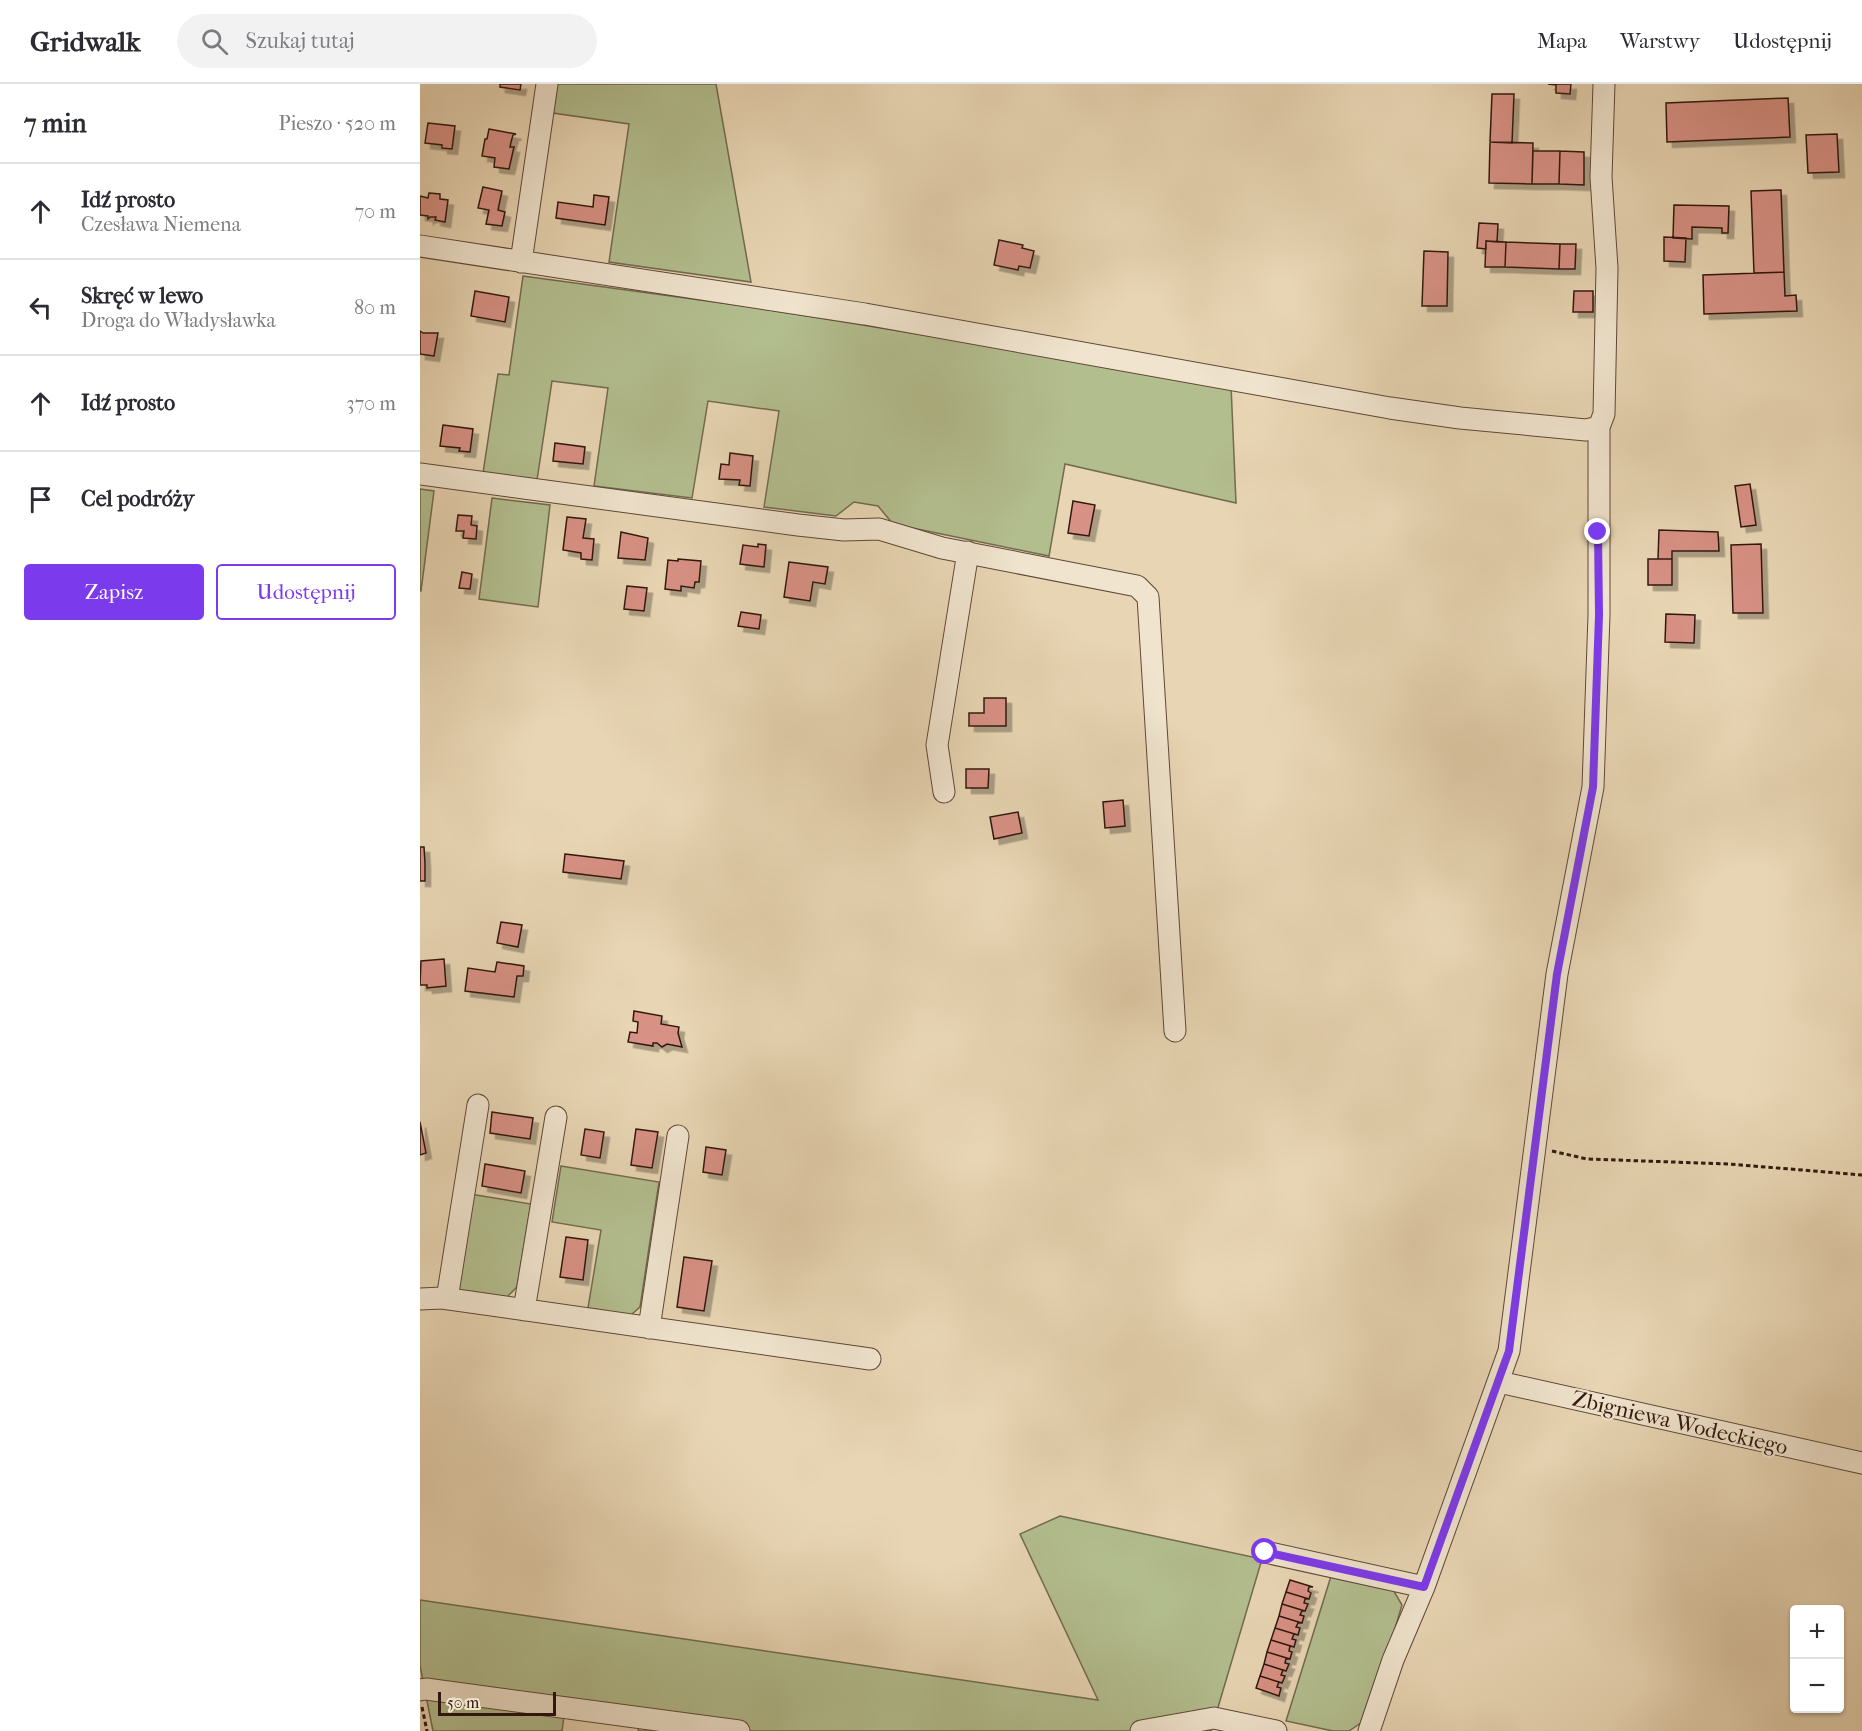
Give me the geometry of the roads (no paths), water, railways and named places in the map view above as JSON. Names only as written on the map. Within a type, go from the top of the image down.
[{"type":"street","points":[[521,262],[547,84]]},
{"type":"street","points":[[1369,1731],[1393,1660],[1424,1587],[1509,1351],[1557,974],[1593,787],[1599,615],[1599,427],[1604,414],[1607,279],[1601,177],[1604,84]]},
{"type":"street","points":[[420,246],[865,314],[1390,408],[1460,418],[1586,429],[1599,427]]},
{"type":"street","points":[[420,474],[798,525],[844,530],[879,529],[942,548],[1137,586],[1148,597],[1175,1031]]},
{"type":"street","points":[[944,792],[937,745],[968,552]]},
{"type":"street","points":[[447,1299],[478,1105]]},
{"type":"street","points":[[524,1310],[556,1117]]},
{"type":"street","points":[[649,1328],[678,1136]]},
{"type":"street","points":[[420,1299],[447,1299],[870,1359]]},
{"type":"street","name":"Zbigniewa Wodeckiego","points":[[1496,1390],[1862,1463]]},
{"type":"street","points":[[1265,1552],[1424,1587]]},
{"type":"street","points":[[421,1696],[484,1697],[739,1731]]},
{"type":"street","points":[[1141,1731],[1214,1718],[1276,1731]]}]
